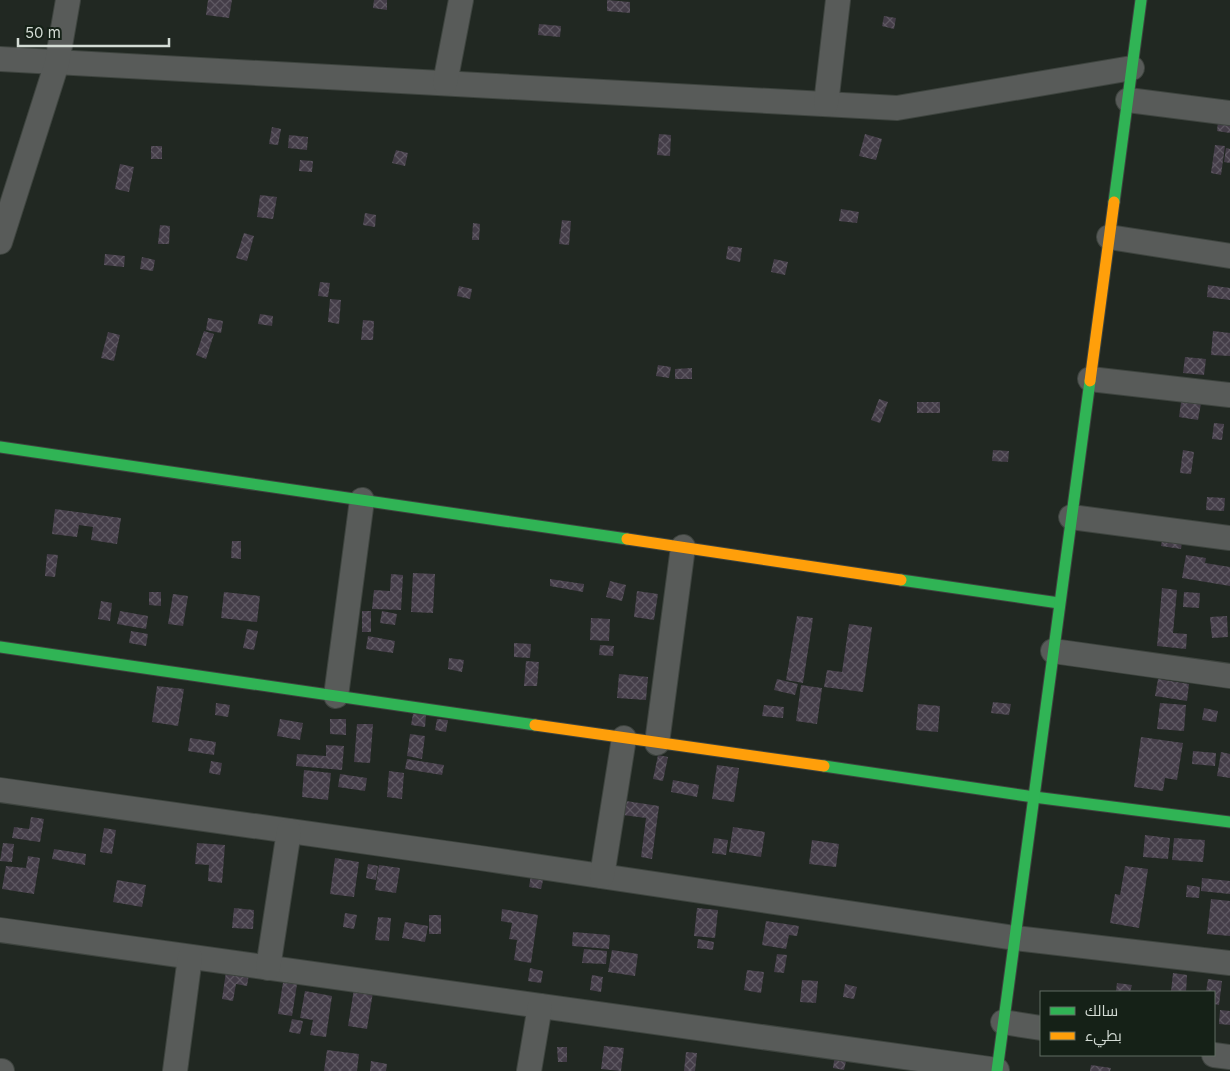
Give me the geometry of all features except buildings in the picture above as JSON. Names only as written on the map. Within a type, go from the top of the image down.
[{"type":"street","points":[[0,242],[57,63],[68,0]]},
{"type":"street","points":[[445,84],[461,0]]},
{"type":"street","points":[[826,104],[838,0]]},
{"type":"street","points":[[0,930],[997,1070],[1141,0]]},
{"type":"street","points":[[0,60],[896,108],[1132,68]]},
{"type":"street","points":[[1128,100],[1230,112]]},
{"type":"street","points":[[1109,237],[1230,256]]},
{"type":"street","points":[[1090,379],[1230,395]]},
{"type":"street","points":[[0,447],[1059,603]]},
{"type":"street","points":[[336,696],[362,500]]},
{"type":"street","points":[[1072,517],[1230,538]]},
{"type":"street","points":[[657,743],[683,547]]},
{"type":"street","points":[[0,647],[1034,797],[1230,822]]},
{"type":"street","points":[[1054,651],[1230,676]]},
{"type":"street","points":[[602,876],[624,738]]},
{"type":"street","points":[[0,790],[602,876],[1015,938],[1230,963]]},
{"type":"street","points":[[268,968],[289,831]]},
{"type":"street","points":[[174,1071],[190,957]]},
{"type":"street","points":[[529,1071],[540,1006]]},
{"type":"street","points":[[1003,1022],[1040,1028]]},
{"type":"street","points":[[1215,1055],[1230,1057]]},
{"type":"traffic: fast","points":[[1114,202],[1141,0]]},
{"type":"traffic: fast","points":[[997,1071],[1090,381]]},
{"type":"traffic: fast","points":[[0,447],[627,539]]},
{"type":"traffic: fast","points":[[901,580],[1059,603]]},
{"type":"traffic: fast","points":[[0,647],[535,725]]},
{"type":"traffic: fast","points":[[824,766],[1034,797],[1230,822]]},
{"type":"traffic: slow","points":[[1090,381],[1114,202]]},
{"type":"traffic: slow","points":[[627,539],[901,580]]},
{"type":"traffic: slow","points":[[535,725],[824,766]]}]
